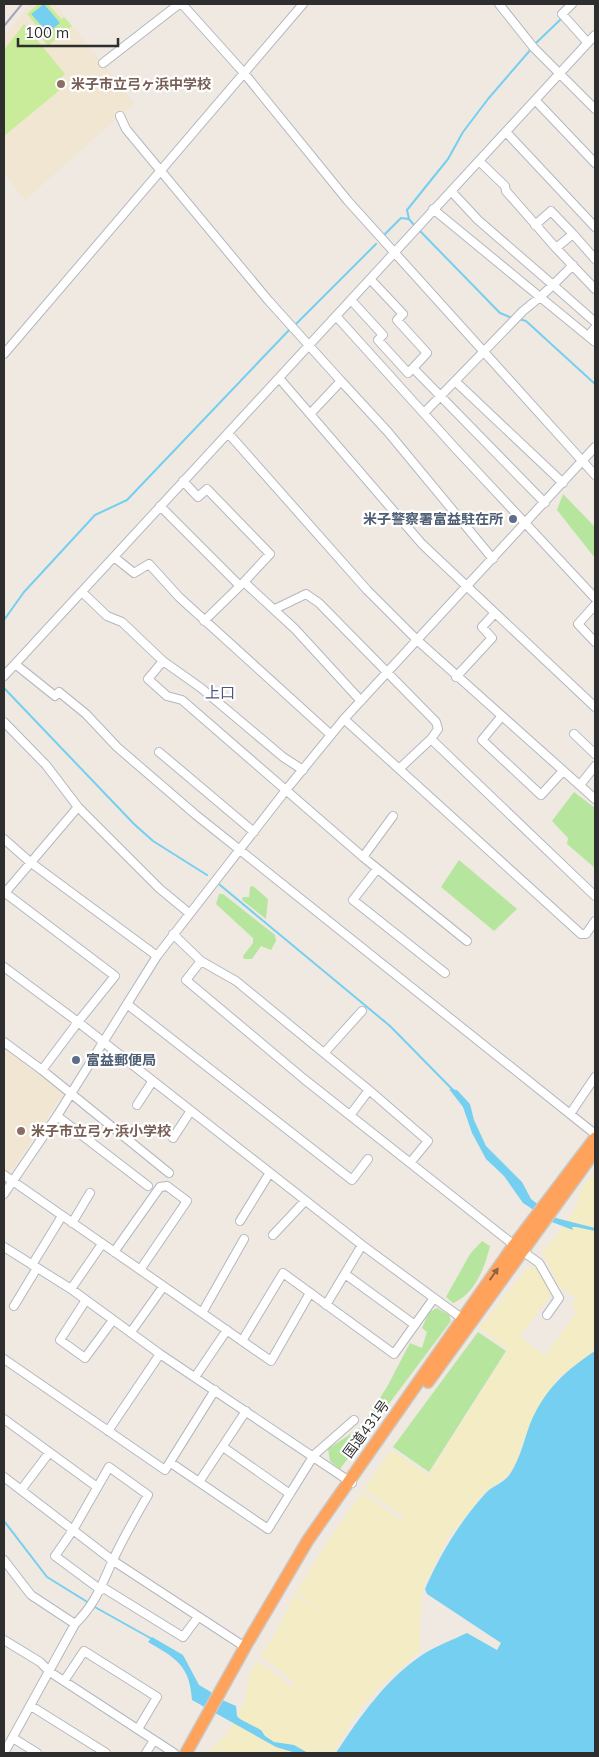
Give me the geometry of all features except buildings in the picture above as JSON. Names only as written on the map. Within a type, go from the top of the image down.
[{"type":"highway","name":"国道431号","points":[[544,1214],[595,1138]]},
{"type":"highway","name":"国道431号","points":[[195,1753],[245,1647],[308,1540],[518,1249],[595,1151]]},
{"type":"highway","name":"国道431号","points":[[222,1696],[351,1482],[463,1319],[518,1249]]},
{"type":"highway","name":"国道431号","points":[[186,1753],[213,1713]]},
{"type":"street","points":[[103,63],[180,4],[244,73],[348,201],[546,418],[595,475]]},
{"type":"street","points":[[4,354],[303,4]]},
{"type":"street","points":[[499,4],[534,48],[595,109]]},
{"type":"street","points":[[572,4],[562,14],[588,43]]},
{"type":"street","points":[[4,676],[595,35]]},
{"type":"street","points":[[536,101],[595,163]]},
{"type":"street","points":[[120,116],[126,129],[268,300],[388,432],[493,559]]},
{"type":"street","points":[[506,132],[595,228]]},
{"type":"street","points":[[479,161],[505,186],[506,191],[535,225],[595,289]]},
{"type":"street","points":[[451,191],[478,220],[595,322]]},
{"type":"street","points":[[433,209],[595,342]]},
{"type":"street","points":[[535,225],[551,211],[595,259]]},
{"type":"street","points":[[556,248],[573,234]]},
{"type":"street","points":[[424,413],[483,351],[573,265]]},
{"type":"street","points":[[351,300],[383,335],[378,340],[408,373],[414,368],[427,353],[397,320],[403,314],[370,279]]},
{"type":"street","points":[[336,316],[595,598]]},
{"type":"street","points":[[588,336],[595,328]]},
{"type":"street","points":[[414,368],[545,502]]},
{"type":"street","points":[[279,378],[422,544],[595,706]]},
{"type":"street","points":[[310,414],[341,381]]},
{"type":"street","points":[[455,381],[563,483]]},
{"type":"street","points":[[228,433],[367,590],[417,640],[595,799]]},
{"type":"street","points":[[4,1194],[57,1116],[172,934],[330,734],[595,447]]},
{"type":"street","points":[[183,481],[198,497],[207,489],[270,554],[204,621]]},
{"type":"street","points":[[160,506],[242,584],[274,609],[317,652],[338,678],[361,701]]},
{"type":"street","points":[[114,557],[134,573],[149,564],[204,621],[330,734]]},
{"type":"street","points":[[82,592],[107,616],[122,622],[163,661],[201,688],[283,757],[303,770]]},
{"type":"street","points":[[274,609],[306,594],[319,603],[374,658],[386,674],[436,722],[438,728],[431,740],[400,768]]},
{"type":"street","points":[[595,606],[578,624],[595,642]]},
{"type":"street","points":[[456,676],[492,638],[482,627],[495,613]]},
{"type":"street","points":[[163,661],[148,679],[167,696],[182,700],[363,857],[467,941]]},
{"type":"street","points":[[15,664],[55,696],[58,692],[73,702],[117,747],[196,815],[241,848],[595,1134]]},
{"type":"street","points":[[589,700],[595,693]]},
{"type":"street","points":[[501,717],[482,740],[541,795],[563,771]]},
{"type":"street","points":[[344,719],[581,934],[586,934],[595,922]]},
{"type":"street","points":[[4,722],[46,765],[78,807],[160,889],[190,913]]},
{"type":"street","points":[[574,734],[595,754]]},
{"type":"street","points":[[431,740],[595,896]]},
{"type":"street","points":[[159,752],[254,832]]},
{"type":"street","points":[[580,785],[595,766]]},
{"type":"street","points":[[42,1070],[115,976],[63,935],[4,893],[78,807]]},
{"type":"street","points":[[363,857],[393,816]]},
{"type":"street","points":[[4,839],[30,862],[157,956]]},
{"type":"street","points":[[378,869],[353,900],[445,973]]},
{"type":"street","points":[[172,934],[201,961],[236,981],[325,1052],[428,1141],[410,1163]]},
{"type":"street","points":[[201,961],[186,980],[304,1079],[351,1114],[518,1249],[539,1262],[559,1298],[546,1315]]},
{"type":"street","points":[[4,967],[78,1022],[269,1174],[463,1319]]},
{"type":"street","points":[[127,1004],[352,1180],[368,1159]]},
{"type":"street","points":[[325,1052],[362,1012]]},
{"type":"street","points":[[4,1042],[42,1070],[169,1173]]},
{"type":"street","points":[[570,1114],[595,1077]]},
{"type":"street","points":[[137,1105],[152,1082]]},
{"type":"street","points":[[351,1114],[369,1090]]},
{"type":"street","points":[[173,1138],[190,1112]]},
{"type":"street","points":[[57,1116],[148,1186]]},
{"type":"street","points":[[240,1222],[269,1174]]},
{"type":"street","points":[[4,1175],[271,1361],[310,1293]]},
{"type":"street","points":[[114,1252],[160,1187],[167,1186],[187,1202],[140,1270]]},
{"type":"street","points":[[72,1222],[90,1193]]},
{"type":"street","points":[[273,1236],[305,1201]]},
{"type":"street","points":[[14,1306],[62,1216]]},
{"type":"street","points":[[202,1314],[244,1239]]},
{"type":"street","points":[[70,1289],[102,1244]]},
{"type":"street","points":[[326,1305],[362,1245]]},
{"type":"street","points":[[4,1247],[70,1289],[160,1354],[314,1455],[351,1482]]},
{"type":"street","points":[[242,1340],[282,1273],[394,1354],[434,1298]]},
{"type":"street","points":[[345,1274],[415,1325]]},
{"type":"street","points":[[131,1332],[163,1287]]},
{"type":"street","points":[[86,1300],[60,1340],[85,1358],[113,1320]]},
{"type":"street","points":[[195,1377],[227,1330]]},
{"type":"street","points":[[108,1431],[160,1354]]},
{"type":"street","points":[[4,1359],[165,1470],[215,1390]]},
{"type":"street","points":[[199,1482],[246,1411]]},
{"type":"street","points":[[4,1419],[97,1487]]},
{"type":"street","points":[[171,1463],[268,1530],[314,1455],[354,1420]]},
{"type":"street","points":[[223,1448],[290,1494]]},
{"type":"street","points":[[21,1490],[49,1453]]},
{"type":"street","points":[[4,1753],[75,1624],[91,1609],[101,1588],[112,1560],[148,1495],[109,1467],[74,1530],[55,1556],[101,1588],[183,1637],[198,1616]]},
{"type":"street","points":[[4,1477],[112,1560],[245,1647]]},
{"type":"street","points":[[4,1560],[31,1595],[75,1624]]},
{"type":"street","points":[[4,1640],[40,1662],[50,1672],[174,1753]]},
{"type":"street","points":[[64,1681],[84,1650],[157,1697],[138,1729]]},
{"type":"street","points":[[31,1706],[106,1753]]},
{"type":"street","points":[[13,1738],[37,1753]]},
{"type":"street","points":[[146,1753],[154,1740]]},
{"type":"shaded area","name":"米子市立弓ヶ浜中学校","points":[[30,4],[55,4],[134,103],[25,200],[4,173],[4,37]]},
{"type":"shaded area","name":"米子市立弓ヶ浜小学校","points":[[4,1044],[65,1091],[9,1174],[4,1171]]},
{"type":"green space","points":[[38,4],[48,4],[61,19],[64,17],[72,26],[48,46],[41,37],[44,34],[27,14]]},
{"type":"green space","points":[[24,24],[65,74],[57,82],[61,89],[4,136],[4,50]]},
{"type":"green space","points":[[563,494],[595,527],[595,558],[557,510]]},
{"type":"green space","points":[[574,792],[595,808],[595,868],[567,844],[568,838],[552,821]]},
{"type":"green space","points":[[459,860],[517,909],[494,931],[441,887]]},
{"type":"green space","points":[[253,886],[268,899],[266,919],[242,900],[243,897],[249,897],[250,887]]},
{"type":"green space","points":[[219,894],[223,894],[275,935],[276,941],[271,950],[261,946],[252,959],[244,959],[243,956],[253,943],[253,938],[216,904]]},
{"type":"green space","points":[[482,1241],[490,1246],[482,1271],[473,1287],[461,1299],[453,1303],[446,1297],[470,1254]]},
{"type":"green space","points":[[437,1308],[449,1315],[451,1321],[340,1469],[330,1461],[328,1449],[361,1427],[387,1387],[410,1343],[422,1348],[427,1332],[422,1328],[429,1312]]},
{"type":"green space","points":[[478,1332],[506,1351],[429,1472],[393,1447]]},
{"type":"sand","points":[[595,1170],[595,1350],[557,1378],[530,1423],[518,1458],[508,1476],[485,1492],[449,1536],[422,1590],[419,1652],[388,1679],[361,1707],[333,1753],[207,1753],[227,1734],[246,1698],[249,1676],[257,1661],[291,1687],[295,1684],[284,1673],[260,1656],[277,1630],[295,1594],[335,1622],[296,1592],[330,1538],[362,1493],[402,1520],[403,1516],[364,1489],[391,1450],[429,1475],[508,1350],[479,1328],[528,1267],[538,1267],[553,1292],[520,1336],[545,1356],[577,1312],[571,1306],[576,1298],[558,1285],[542,1251],[556,1237],[576,1207],[581,1189]]},
{"type":"water","points":[[44,4],[60,23],[48,33],[31,14]]},
{"type":"water","points":[[449,1089],[457,1090],[470,1104],[474,1120],[486,1146],[522,1182],[531,1199],[556,1218],[595,1228],[595,1231],[572,1227],[573,1230],[552,1222],[523,1203],[504,1176],[486,1159],[472,1133],[463,1107]]},
{"type":"water","points":[[595,1351],[595,1753],[336,1753],[354,1726],[385,1687],[422,1655],[467,1633],[497,1650],[501,1643],[427,1594],[425,1589],[437,1564],[466,1517],[487,1492],[510,1474],[519,1456],[530,1424],[549,1391],[565,1373]]},
{"type":"water","points":[[152,1637],[183,1655],[199,1685],[211,1692],[211,1695],[236,1706],[237,1716],[240,1719],[261,1730],[265,1736],[274,1742],[294,1745],[308,1753],[296,1753],[276,1747],[192,1700],[191,1688],[185,1671],[174,1658],[148,1642]]},
{"type":"waterway","points":[[535,44],[562,18]]},
{"type":"waterway","points":[[414,225],[409,219],[407,210],[448,159],[463,132],[488,99],[532,48]]},
{"type":"waterway","points":[[384,235],[401,218],[409,219]]},
{"type":"waterway","points":[[420,231],[500,313],[512,318]]},
{"type":"waterway","points":[[295,325],[376,244]]},
{"type":"waterway","points":[[519,319],[526,321],[595,384]]},
{"type":"waterway","points":[[4,620],[24,592],[95,515],[127,500],[291,328]]},
{"type":"waterway","points":[[4,688],[134,824],[153,841],[207,875]]},
{"type":"waterway","points":[[220,885],[390,1026],[454,1091]]},
{"type":"waterway","points":[[4,1521],[47,1577],[89,1603]]},
{"type":"waterway","points":[[93,1606],[152,1639]]},
{"type":"railway","points":[[4,26],[22,4]]},
{"type":"place","name":"米子市立弓ヶ浜中学校","points":[[61,84]]},
{"type":"place","name":"米子警察署富益駐在所","points":[[513,519]]},
{"type":"place","name":"富益郵便局","points":[[76,1060]]},
{"type":"place","name":"米子市立弓ヶ浜小学校","points":[[21,1131]]},
{"type":"district","name":"上口","points":[[220,693]]}]
